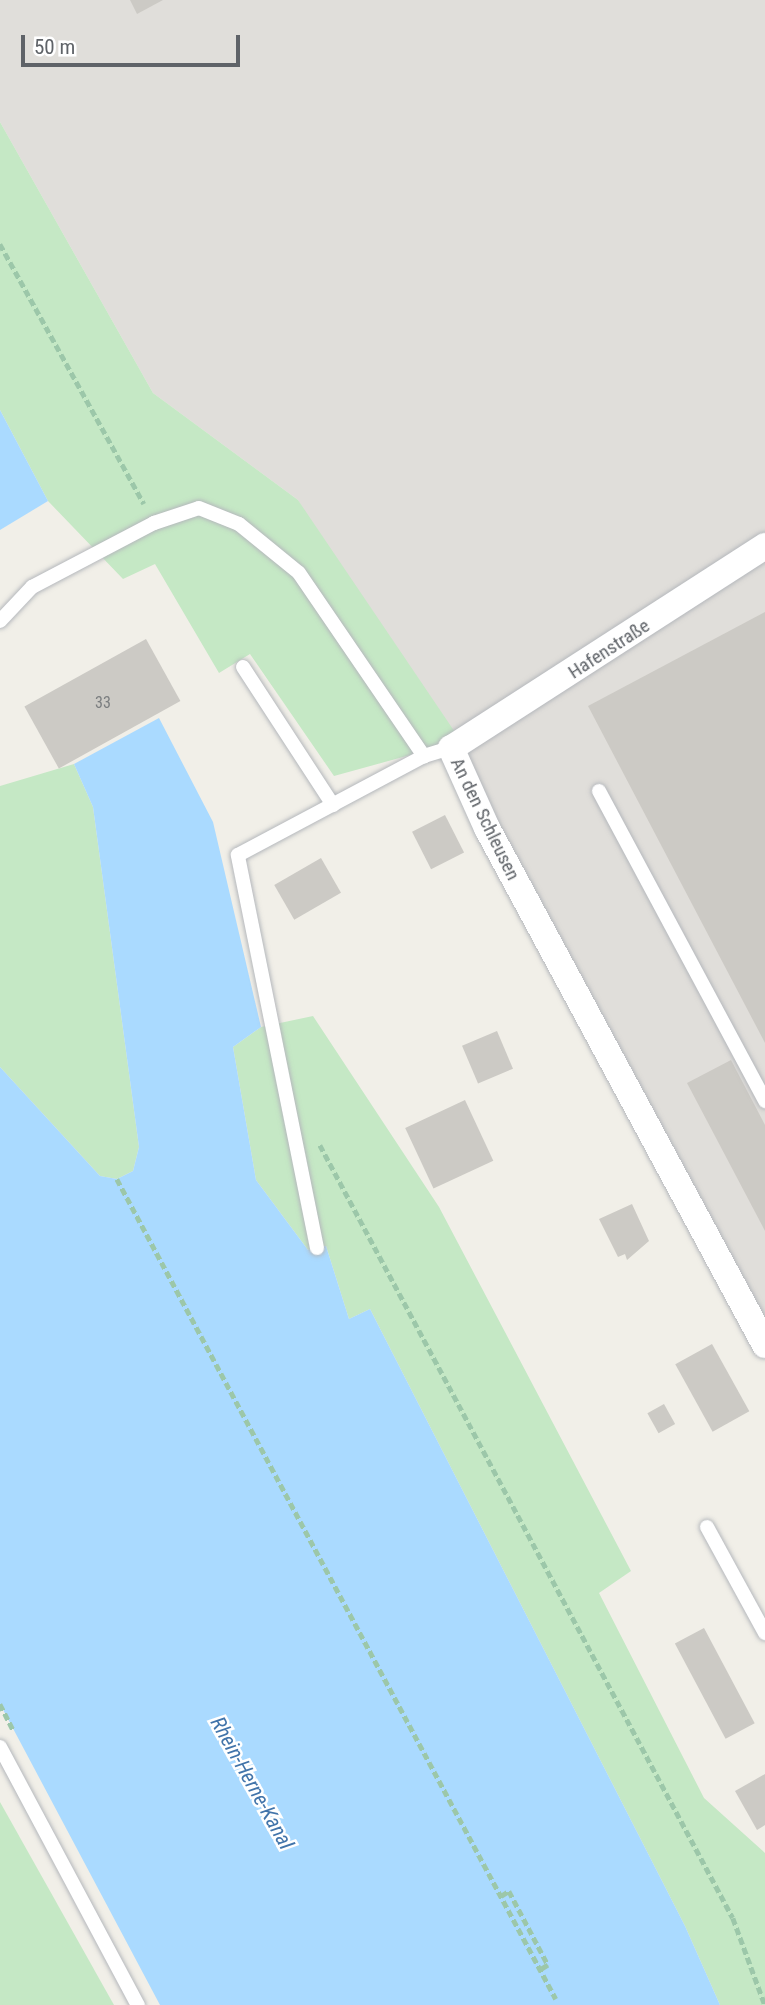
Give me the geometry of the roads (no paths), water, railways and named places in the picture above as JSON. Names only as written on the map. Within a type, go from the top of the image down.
[{"type":"street","name":"Hafenstraße","points":[[451,748],[765,546]]},
{"type":"street","name":"An den Schleusen","points":[[451,748],[487,828],[765,1345]]},
{"type":"lane","name":"An den Schleusen","points":[[0,621],[32,587],[155,523],[199,508],[239,524],[299,573],[425,756],[451,748]]},
{"type":"lane","points":[[243,667],[333,804]]},
{"type":"lane","points":[[317,1248],[238,855],[425,756]]},
{"type":"lane","points":[[599,791],[765,1101]]},
{"type":"lane","points":[[707,1527],[765,1633]]},
{"type":"lane","points":[[0,1747],[138,2005]]},
{"type":"water","points":[[0,410],[48,501],[0,530]]},
{"type":"water","name":"Rhein-Herne-Kanal","points":[[159,718],[213,822],[261,1027],[233,1047],[256,1180],[308,1250],[326,1246],[349,1319],[370,1309],[685,1926],[720,2005],[160,2005],[0,1704],[0,1067],[100,1176],[117,1179],[133,1171],[139,1147],[93,807],[74,764]]}]
